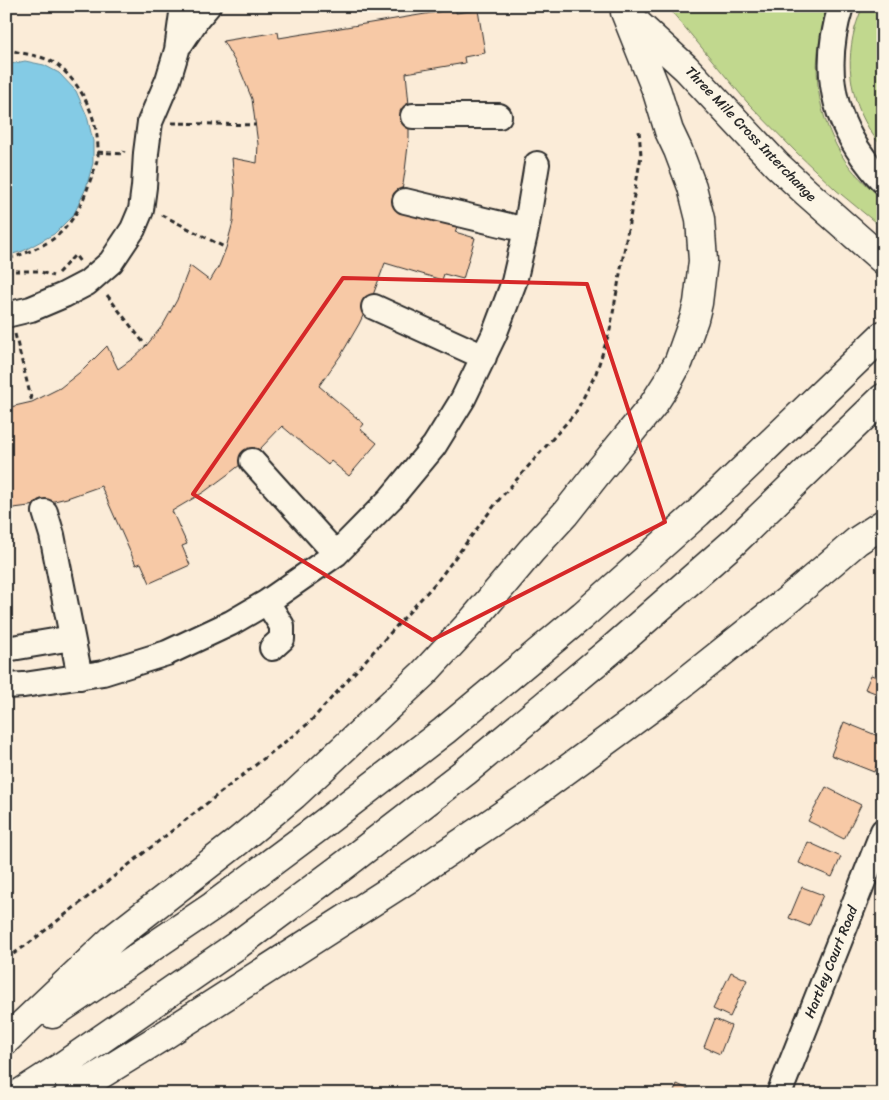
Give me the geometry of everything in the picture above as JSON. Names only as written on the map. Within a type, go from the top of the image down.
[{"type":"highway","name":"Three Mile Cross Interchange","points":[[621,8],[686,68],[777,165],[883,260]]},
{"type":"highway","points":[[6,1040],[115,937],[236,843],[294,795],[423,674],[474,619],[565,514],[653,405],[667,383],[679,361],[698,303],[703,260],[700,219],[690,180],[669,131],[657,92],[621,8]]},
{"type":"highway","points":[[6,1045],[213,906],[444,731],[583,616],[698,513],[883,335]]},
{"type":"highway","points":[[19,1094],[236,946],[465,772],[611,650],[733,543],[883,398]]},
{"type":"highway","points":[[69,1094],[408,879],[535,793],[666,697],[858,542],[883,524]]},
{"type":"street","points":[[8,314],[31,309],[64,295],[87,282],[111,262],[133,229],[141,210],[150,122],[168,80],[177,50],[183,6]]},
{"type":"street","points":[[177,50],[197,19],[208,6]]},
{"type":"street","points":[[841,6],[834,32],[831,65],[834,97],[850,138],[870,167],[883,180]]},
{"type":"street","points":[[413,116],[499,116]]},
{"type":"street","points":[[6,686],[103,673],[167,653],[231,623],[267,602],[336,554],[391,498],[434,446],[463,399],[494,335],[514,282],[526,230],[537,164]]},
{"type":"street","points":[[405,200],[526,230]]},
{"type":"street","points":[[374,307],[484,357]]},
{"type":"street","points":[[252,461],[336,554]]},
{"type":"street","points":[[45,512],[52,535],[80,677]]},
{"type":"street","points":[[267,602],[282,626],[282,639],[272,648]]},
{"type":"street","points":[[6,648],[72,638]]},
{"type":"street","name":"Hartley Court Road","points":[[779,1094],[883,831]]},
{"type":"path","points":[[6,48],[45,59],[58,66],[71,78],[84,97],[92,114],[97,133],[98,156],[85,196],[70,223],[57,236],[33,250],[6,259]]},
{"type":"path","points":[[150,122],[256,125]]},
{"type":"path","points":[[6,959],[28,944],[309,723],[440,579],[497,502],[576,412],[596,374],[610,330],[641,156],[639,130]]},
{"type":"path","points":[[141,210],[159,214],[226,248]]},
{"type":"path","points":[[8,314],[32,402]]},
{"type":"highlighted area","points":[[343,278],[587,284],[665,522],[432,640],[193,494]]},
{"type":"green space","points":[[667,6],[828,6],[817,63],[820,100],[832,136],[845,161],[883,200],[883,225],[881,227],[836,190],[747,102]]},
{"type":"green space","points":[[863,6],[883,6],[883,148],[873,135],[858,107],[851,76],[852,44],[855,28]]},
{"type":"water","points":[[25,61],[44,65],[59,73],[76,91],[87,116],[93,141],[93,163],[86,188],[74,214],[54,234],[23,251],[6,256],[6,65]]},
{"type":"building","points":[[456,9],[456,13],[478,10],[485,53],[464,57],[465,63],[406,73],[409,137],[399,211],[457,227],[455,232],[475,238],[463,279],[444,274],[442,280],[385,263],[373,295],[359,324],[341,355],[319,386],[364,424],[360,429],[377,443],[349,476],[331,461],[328,465],[282,426],[259,450],[231,472],[204,492],[172,511],[187,544],[182,546],[190,565],[150,583],[141,563],[136,565],[101,486],[67,498],[37,505],[6,509],[6,408],[32,402],[60,388],[84,369],[107,346],[118,369],[146,346],[163,325],[177,300],[190,266],[210,281],[219,266],[233,222],[235,192],[232,158],[257,163],[258,144],[252,99],[241,72],[223,41],[278,32],[279,38]]},
{"type":"building","points":[[871,675],[883,679],[883,696],[865,689]]},
{"type":"building","points":[[844,722],[883,738],[883,749],[874,772],[831,755]]},
{"type":"building","points":[[826,787],[861,805],[844,839],[808,821]]},
{"type":"building","points":[[808,842],[841,857],[832,877],[799,863]]},
{"type":"building","points":[[802,887],[823,895],[809,926],[789,918]]},
{"type":"building","points":[[731,972],[747,980],[730,1017],[713,1009]]},
{"type":"building","points":[[715,1019],[731,1026],[720,1054],[704,1047]]},
{"type":"building","points":[[677,1084],[699,1094],[673,1094]]}]
